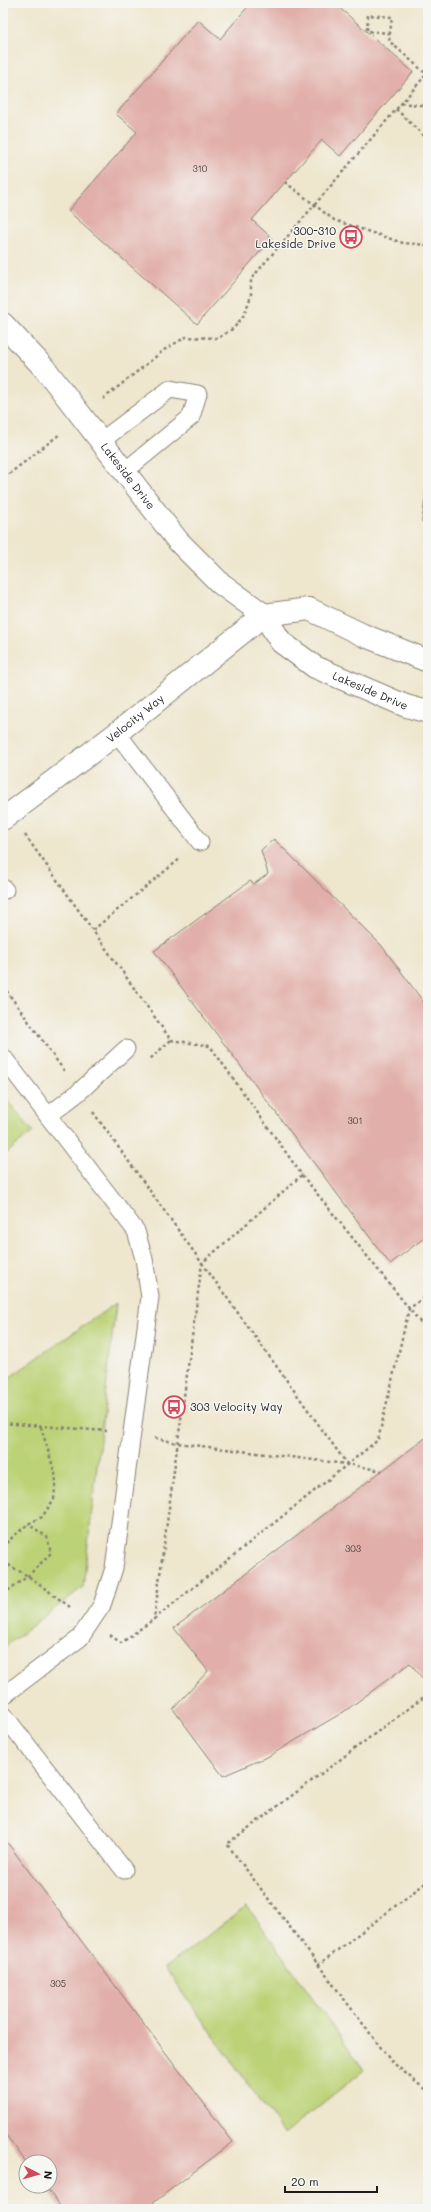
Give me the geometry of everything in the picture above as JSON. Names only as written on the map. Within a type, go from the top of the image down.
[{"type":"street","name":"Lakeside Drive","points":[[3,324],[46,370],[178,541],[220,583],[264,615],[281,642],[315,667],[406,706],[428,712]]},
{"type":"street","points":[[264,615],[309,609],[363,635],[428,660]]},
{"type":"street","name":"Velocity Way","points":[[6,817],[117,733],[264,615]]},
{"type":"lane","points":[[101,441],[170,389],[198,394],[191,417],[125,471]]},
{"type":"lane","points":[[117,733],[200,842]]},
{"type":"lane","points":[[48,1116],[79,1092],[126,1049]]},
{"type":"lane","points":[[3,1057],[136,1231],[144,1259],[150,1297],[114,1568],[102,1605],[80,1638],[3,1696]]},
{"type":"lane","points":[[3,1714],[124,1870]]},
{"type":"path","points":[[164,350],[186,337],[218,338],[234,328],[244,315],[251,296],[251,278],[424,77],[424,72],[390,41],[392,17],[368,15],[367,31],[390,33]]},
{"type":"path","points":[[402,103],[428,106]]},
{"type":"path","points":[[396,109],[426,135],[428,140]]},
{"type":"path","points":[[285,182],[334,220],[403,243],[428,245]]},
{"type":"path","points":[[6,817],[93,930],[171,1040],[210,1046],[302,1175],[428,1332]]},
{"type":"path","points":[[93,930],[200,842]]},
{"type":"path","points":[[3,986],[79,1092]]},
{"type":"path","points":[[143,1065],[171,1040]]},
{"type":"path","points":[[98,1106],[93,1111],[347,1464]]},
{"type":"path","points":[[154,1619],[202,1263],[302,1175]]},
{"type":"path","points":[[40,1427],[56,1477],[54,1499],[42,1517],[28,1524],[7,1542],[3,1561],[28,1576],[121,1643],[154,1619],[378,1440],[409,1309],[428,1294]]},
{"type":"path","points":[[3,1423],[100,1431]]},
{"type":"path","points":[[178,1443],[347,1464],[382,1471]]},
{"type":"path","points":[[3,1594],[28,1576],[51,1553],[47,1537],[28,1524]]},
{"type":"path","points":[[3,1570],[3,1594]]},
{"type":"path","points":[[428,1694],[227,1844],[391,2061],[428,2092]]},
{"type":"path","points":[[318,1965],[428,1881]]},
{"type":"green space","points":[[3,1095],[33,1132],[3,1156]]},
{"type":"green space","points":[[116,1303],[83,1587],[3,1648],[3,1382]]},
{"type":"green space","points":[[247,1906],[364,2070],[284,2134],[165,1968]]},
{"type":"building","points":[[251,3],[334,3],[413,72],[340,156],[322,140],[252,220],[272,238],[197,324],[68,211],[137,132],[116,114],[198,20],[220,39]]},
{"type":"building","points":[[428,482],[428,523],[422,522]]},
{"type":"building","points":[[274,839],[382,946],[428,1008],[428,1235],[390,1264],[154,951],[250,881],[254,884],[268,874],[261,850]]},
{"type":"building","points":[[428,1436],[428,1677],[424,1680],[410,1663],[345,1711],[269,1756],[223,1776],[173,1709],[208,1671],[174,1628]]},
{"type":"building","points":[[3,1837],[233,2142],[145,2209],[62,2209],[51,2194],[58,2194],[58,2154],[20,2154],[3,2131]]},
{"type":"place","name":"300-310 Lakeside Drive","points":[[351,237]]},
{"type":"place","name":"303 Velocity Way","points":[[174,1407]]}]
